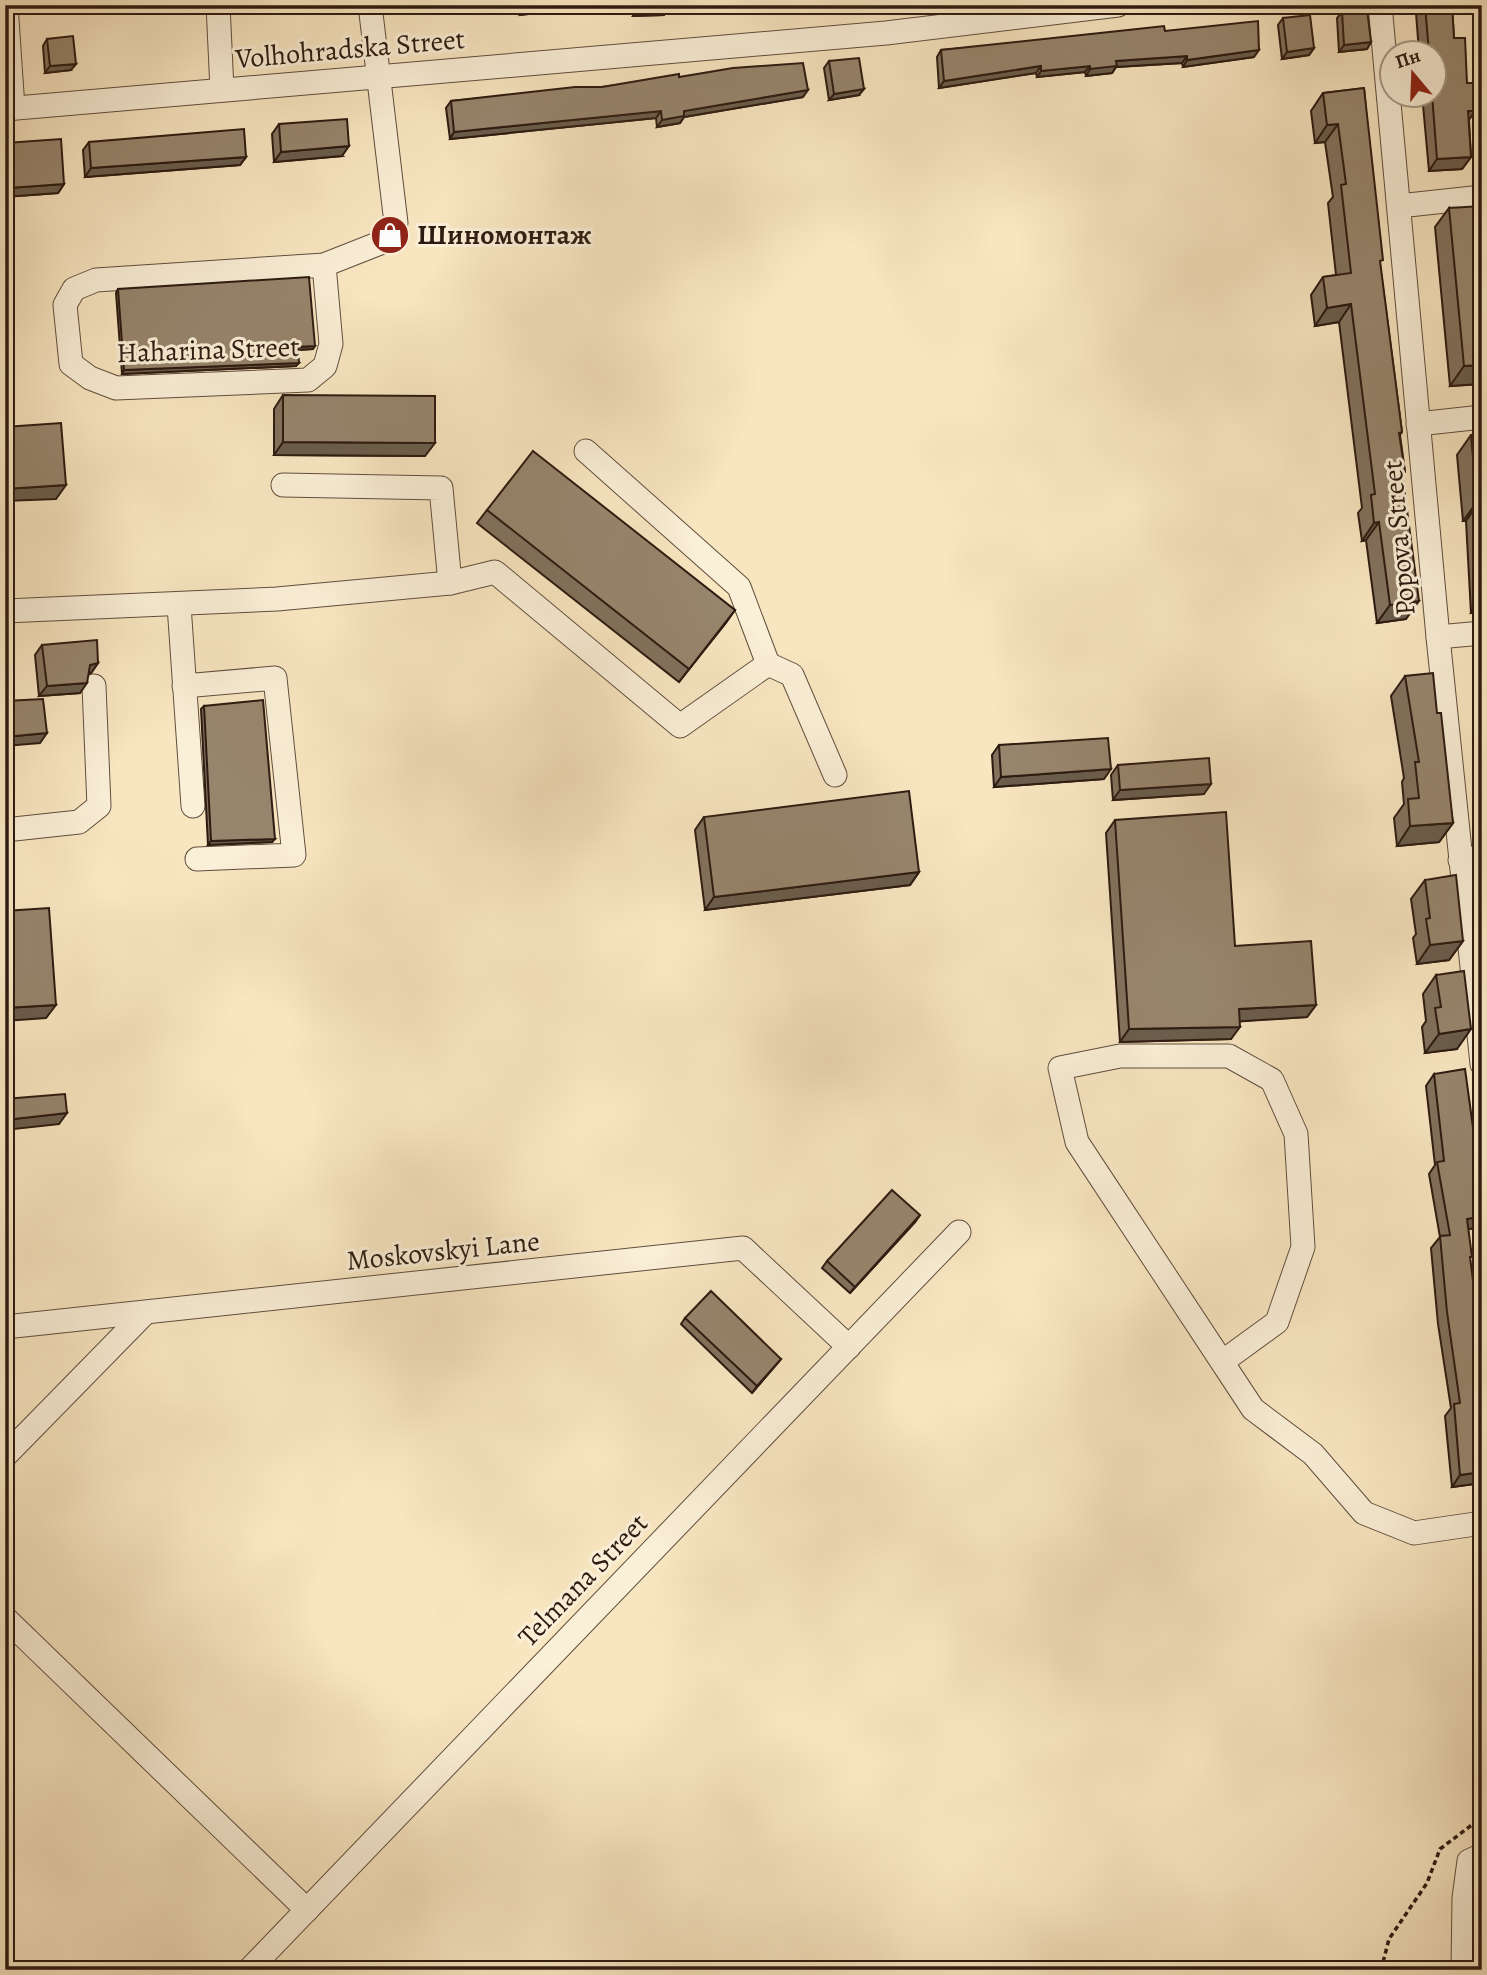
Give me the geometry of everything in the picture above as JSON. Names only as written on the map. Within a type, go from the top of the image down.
[{"type":"street","points":[[6,5],[9,109]]},
{"type":"street","points":[[218,5],[222,90]]},
{"type":"street","name":"Haharina Street","points":[[324,265],[331,344],[325,366],[308,380],[116,388],[90,378],[71,364],[65,306],[74,289],[96,280],[324,265],[380,243],[396,223],[376,77],[370,5]]},
{"type":"street","name":"Volhohradska Street","points":[[9,109],[886,33],[1118,5]]},
{"type":"street","name":"Popova Street","points":[[1380,5],[1438,637],[1471,859],[1482,1064]]},
{"type":"street","points":[[1399,206],[1482,197]]},
{"type":"street","points":[[1418,424],[1482,417]]},
{"type":"street","points":[[586,451],[739,587],[768,664],[792,675],[835,775]]},
{"type":"street","points":[[283,485],[441,488],[450,583]]},
{"type":"street","points":[[5,611],[178,605],[450,583],[495,572],[681,726],[768,664]]},
{"type":"street","points":[[178,605],[193,806]]},
{"type":"street","points":[[1438,637],[1482,633]]},
{"type":"street","points":[[184,686],[275,678],[294,855],[197,859]]},
{"type":"street","points":[[5,830],[79,822],[99,806],[94,686]]},
{"type":"street","points":[[1222,1362],[1277,1322],[1303,1247],[1296,1134],[1272,1080],[1229,1056],[1120,1056],[1060,1068],[1077,1142],[1130,1228],[1252,1409],[1313,1454],[1364,1513],[1414,1533],[1482,1523]]},
{"type":"street","name":"Telmana Street","points":[[249,1970],[959,1232]]},
{"type":"street","name":"Moskovskyi Lane","points":[[5,1327],[743,1248],[849,1347]]},
{"type":"street","points":[[5,1456],[145,1313]]},
{"type":"street","points":[[5,1618],[307,1910]]},
{"type":"street","points":[[1463,1970],[1464,1898],[1469,1861],[1482,1855]]},
{"type":"path","points":[[1381,1970],[1389,1939],[1427,1883],[1440,1849],[1473,1824],[1482,1811]]},
{"type":"building","points":[[525,5],[550,5],[550,6],[525,8]]},
{"type":"building","points":[[1425,5],[1452,5],[1454,38],[1465,38],[1467,83],[1473,83],[1475,111],[1468,111],[1471,157],[1437,159],[1433,108],[1448,108],[1448,38],[1428,38]]},
{"type":"building","points":[[1367,9],[1371,42],[1344,45],[1342,12]]},
{"type":"building","points":[[1310,15],[1314,48],[1287,52],[1283,18]]},
{"type":"building","points":[[1258,21],[1259,50],[1187,60],[1187,56],[1116,61],[1117,66],[1090,69],[1090,66],[1041,71],[1041,66],[944,81],[941,50],[1164,26],[1165,31]]},
{"type":"building","points":[[73,36],[76,64],[50,66],[47,39]]},
{"type":"building","points":[[859,58],[864,89],[834,94],[829,61]]},
{"type":"building","points":[[803,63],[808,90],[684,111],[684,116],[662,120],[661,111],[454,132],[451,101],[575,87],[602,87],[733,68]]},
{"type":"building","points":[[1364,88],[1383,260],[1380,261],[1402,432],[1399,433],[1405,472],[1402,472],[1419,601],[1390,605],[1379,522],[1374,523],[1371,495],[1375,494],[1351,304],[1327,308],[1323,277],[1351,273],[1341,185],[1346,184],[1338,124],[1327,125],[1323,93]]},
{"type":"building","points":[[347,119],[349,146],[281,152],[279,124]]},
{"type":"building","points":[[244,129],[246,157],[91,168],[89,142]]},
{"type":"building","points":[[61,139],[64,184],[9,188],[8,169],[5,169],[6,143]]},
{"type":"building","points":[[1482,206],[1482,365],[1464,366],[1449,208]]},
{"type":"building","points":[[309,277],[315,346],[298,347],[299,363],[124,370],[118,289]]},
{"type":"building","points":[[283,395],[435,396],[435,443],[283,442]]},
{"type":"building","points":[[61,423],[66,485],[5,489],[5,427]]},
{"type":"building","points":[[1471,435],[1482,435],[1482,540],[1477,502]]},
{"type":"building","points":[[533,451],[735,610],[689,669],[487,510]]},
{"type":"building","points":[[97,640],[98,663],[90,665],[87,683],[47,686],[42,645]]},
{"type":"building","points":[[1433,673],[1437,713],[1441,713],[1453,823],[1410,826],[1408,799],[1419,798],[1415,762],[1419,762],[1405,676]]},
{"type":"building","points":[[43,699],[47,733],[5,737],[5,701]]},
{"type":"building","points":[[263,700],[275,839],[211,841],[204,706]]},
{"type":"building","points":[[1108,738],[1111,769],[1001,777],[999,745]]},
{"type":"building","points":[[1209,758],[1211,784],[1120,790],[1118,765]]},
{"type":"building","points":[[909,791],[919,872],[714,897],[704,817]]},
{"type":"building","points":[[1226,812],[1235,946],[1311,941],[1316,1005],[1239,1009],[1240,1027],[1129,1029],[1115,820]]},
{"type":"building","points":[[1456,875],[1463,941],[1430,945],[1425,880]]},
{"type":"building","points":[[49,908],[56,1005],[5,1008],[5,911]]},
{"type":"building","points":[[1464,971],[1471,1029],[1439,1034],[1435,1008],[1441,1007],[1436,975]]},
{"type":"building","points":[[1465,1069],[1482,1193],[1482,1216],[1467,1219],[1480,1336],[1482,1472],[1460,1475],[1454,1404],[1460,1403],[1440,1236],[1450,1235],[1437,1162],[1444,1161],[1434,1074]]},
{"type":"building","points":[[65,1094],[67,1113],[5,1120],[5,1099]]},
{"type":"building","points":[[892,1190],[920,1215],[855,1287],[827,1261]]},
{"type":"building","points":[[711,1291],[781,1359],[757,1386],[685,1318]]},
{"type":"railway","points":[[1456,1970],[1482,1966]]},
{"type":"place","name":"Шиномонтаж","points":[[390,235]]}]
